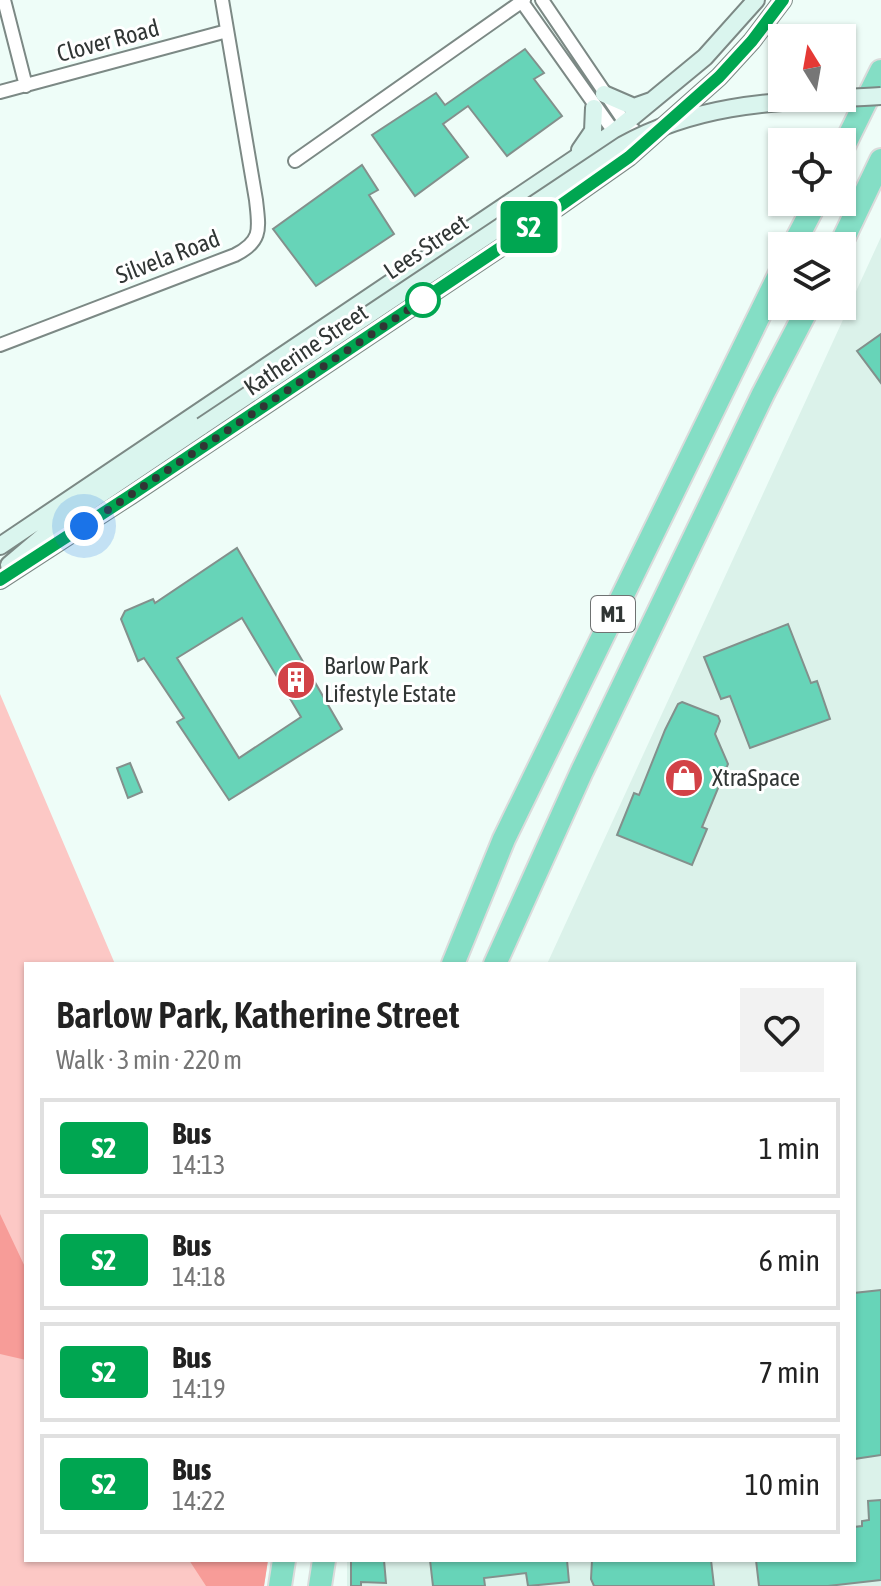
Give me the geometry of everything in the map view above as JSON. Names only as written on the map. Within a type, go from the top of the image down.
[{"type":"highway","points":[[853,128],[881,71]]},
{"type":"highway","points":[[847,232],[881,160]]},
{"type":"highway","name":"M1","points":[[454,962],[504,839],[768,298]]},
{"type":"highway","name":"M1","points":[[496,962],[582,771],[802,320]]},
{"type":"highway","points":[[280,1586],[284,1562]]},
{"type":"highway","points":[[320,1586],[326,1562]]},
{"type":"highway","points":[[327,1562],[329,1586]]},
{"type":"main road","name":"Katherine Street","points":[[0,546],[620,129],[705,57],[756,0]]},
{"type":"main road","name":"Katherine Street","points":[[0,580],[500,248],[633,152],[691,104],[726,69],[783,0]]},
{"type":"main road","name":"Lees Street","points":[[0,571],[61,521],[616,149],[652,129],[723,108],[881,96]]},
{"type":"main road","points":[[562,168],[591,137],[599,101],[634,107],[655,100]]},
{"type":"street","points":[[4,0],[26,86]]},
{"type":"street","name":"Silvela Road","points":[[0,345],[209,265],[243,251],[254,242],[259,227],[256,200],[222,0]]},
{"type":"street","points":[[542,0],[574,44],[599,101]]},
{"type":"street","points":[[295,161],[523,1],[620,129],[633,152]]},
{"type":"street","name":"Clover Road","points":[[0,92],[227,31]]},
{"type":"street","points":[[620,129],[647,140]]},
{"type":"shaded area","points":[[881,237],[881,1586],[347,1586],[347,1562],[856,1562],[856,962],[548,962],[843,320],[856,320],[856,291]]},
{"type":"shaded area","points":[[0,694],[114,962],[24,962],[24,1562],[268,1562],[264,1586],[0,1586]]},
{"type":"shaded area","points":[[0,1214],[24,1265],[24,1360],[0,1354]]},
{"type":"shaded area","points":[[190,1562],[268,1562],[264,1586],[206,1586]]},
{"type":"building","points":[[525,49],[544,73],[534,79],[562,116],[507,156],[468,106],[443,124],[468,157],[415,196],[372,135],[436,93],[445,105]]},
{"type":"building","points":[[362,165],[378,190],[369,195],[394,234],[316,286],[273,229]]},
{"type":"building","points":[[881,334],[881,383],[857,351]]},
{"type":"building","name":"Barlow Park Lifestyle Estate","points":[[237,548],[342,729],[229,800],[177,722],[184,718],[144,658],[138,661],[121,619],[125,611],[153,599],[155,603]],"holes":[[[242,618],[301,717],[239,758],[177,658]]]},
{"type":"building","points":[[788,624],[811,683],[817,681],[830,719],[750,748],[730,696],[721,699],[704,657]]},
{"type":"building","name":"XtraSpace","points":[[682,702],[718,716],[720,721],[715,734],[728,764],[702,827],[707,829],[692,865],[617,835],[634,793],[639,795],[665,730]]},
{"type":"building","points":[[130,763],[142,792],[128,798],[117,768]]},
{"type":"building","points":[[881,1290],[881,1455],[856,1459],[856,1293]]},
{"type":"building","points":[[881,1500],[881,1580],[828,1586],[759,1586],[756,1562],[856,1562],[856,1527],[869,1520],[868,1501]]},
{"type":"building","points":[[351,1562],[384,1562],[386,1583],[361,1582],[361,1586],[351,1586]]},
{"type":"building","points":[[430,1562],[567,1562],[569,1582],[528,1586],[526,1573],[484,1578],[485,1586],[433,1586]]},
{"type":"building","points":[[592,1562],[711,1562],[714,1586],[594,1586]]},
{"type":"bus line","name":"S2","points":[[0,580],[500,248],[629,157],[719,77],[783,0]]},
{"type":"place","name":"Barlow Park Lifestyle Estate","points":[[296,680]]},
{"type":"place","name":"XtraSpace","points":[[684,778]]},
{"type":"route","points":[[84,526],[423,300]]}]
